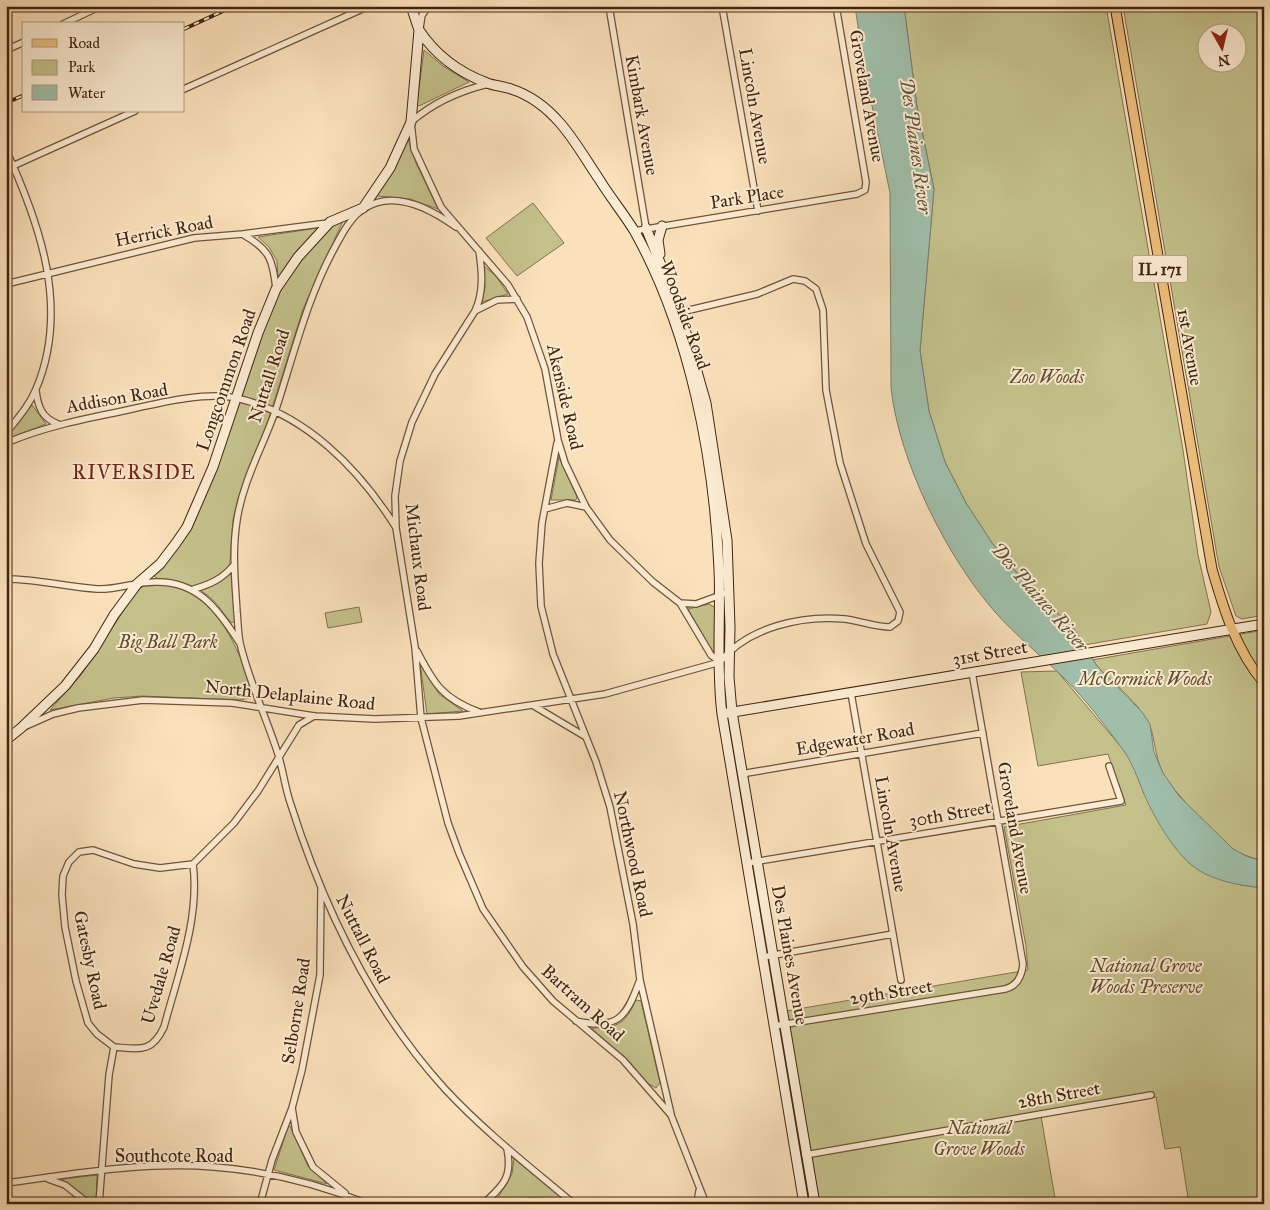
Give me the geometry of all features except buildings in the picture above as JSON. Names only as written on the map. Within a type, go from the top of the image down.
[{"type":"main road","name":"1st Avenue","points":[[1115,6],[1212,569],[1230,630],[1253,670],[1264,683]]},
{"type":"street","points":[[67,22],[101,6]]},
{"type":"street","points":[[185,89],[369,6]]},
{"type":"street","points":[[411,6],[419,30]]},
{"type":"street","points":[[363,208],[390,168],[411,122],[419,30],[422,15],[429,6]]},
{"type":"street","name":"Kimbark Avenue","points":[[608,6],[646,228]]},
{"type":"street","name":"Lincoln Avenue","points":[[722,6],[758,210]]},
{"type":"street","name":"Groveland Avenue","points":[[836,6],[866,182],[865,190]]},
{"type":"street","name":"Woodside Road","points":[[419,30],[429,45],[441,57],[461,71],[488,84],[510,88],[531,98],[560,123],[634,231],[670,315],[694,392],[706,454],[716,525],[720,596],[720,662],[727,713]]},
{"type":"street","points":[[6,50],[22,43]]},
{"type":"street","points":[[411,122],[444,99],[488,84]]},
{"type":"street","points":[[6,169],[133,112]]},
{"type":"street","name":"Akenside Road","points":[[411,122],[414,149],[427,181],[441,207],[517,299],[532,329],[545,369],[558,440],[565,463],[586,507],[610,540],[653,582],[680,603],[711,655],[720,662]]},
{"type":"street","points":[[6,150],[37,221],[48,272],[50,332],[45,362],[36,389],[24,411],[6,433]]},
{"type":"street","name":"Park Place","points":[[634,231],[860,193],[865,190]]},
{"type":"street","name":"Akenside Road","points":[[363,208],[385,202],[404,202],[434,212],[456,227]]},
{"type":"street","name":"Longcommon Road","points":[[6,740],[65,686],[94,649],[114,615],[137,584],[160,564],[187,527],[213,467],[276,289],[298,257],[330,222],[363,208]]},
{"type":"street","name":"Nuttall Road","points":[[261,706],[240,643],[233,566],[235,532],[241,497],[275,411],[306,309],[323,269],[345,229],[363,208]]},
{"type":"street","name":"Herrick Road","points":[[6,284],[48,272],[194,238],[243,234],[330,222]]},
{"type":"street","points":[[662,226],[658,240],[662,267]]},
{"type":"street","name":"Woodside Road","points":[[646,228],[680,312],[706,402],[723,505],[729,592],[730,649],[727,713]]},
{"type":"street","name":"Longcommon Road","points":[[243,234],[258,243],[268,253],[274,269],[276,289]]},
{"type":"street","name":"Michaux Road","points":[[421,718],[415,647],[396,528],[395,496],[400,461],[412,422],[435,374],[479,302],[481,285],[479,252]]},
{"type":"street","points":[[670,315],[757,294],[793,280],[806,281],[816,289],[823,310],[826,338],[824,375],[828,405],[842,470],[866,544],[900,612],[898,621],[890,627],[845,619],[813,619],[786,622],[738,643],[730,649],[720,662]]},
{"type":"street","points":[[475,310],[497,300],[517,299]]},
{"type":"street","points":[[36,389],[39,409],[50,421],[58,424]]},
{"type":"street","points":[[236,398],[275,411],[306,430],[334,451],[377,497],[396,528]]},
{"type":"street","name":"Addison Road","points":[[6,443],[58,424],[193,399],[236,398]]},
{"type":"street","name":"Northwood Road","points":[[558,440],[545,509],[538,563],[541,606],[552,654],[596,762],[616,835],[634,930],[640,980],[671,1115]]},
{"type":"street","points":[[545,509],[567,503],[586,507]]},
{"type":"street","points":[[194,589],[212,584],[224,576],[233,566]]},
{"type":"street","name":"Nuttall Road","points":[[6,579],[27,579],[96,589],[117,589],[154,582],[176,583],[194,589],[211,602],[240,643]]},
{"type":"street","points":[[680,603],[696,604],[729,592]]},
{"type":"street","name":"31st Street","points":[[727,713],[1264,624]]},
{"type":"street","name":"Michaux Road","points":[[415,647],[433,682],[441,691],[457,703],[480,713]]},
{"type":"street","name":"North Delaplaine Road","points":[[6,736],[53,714],[121,701],[192,700],[261,706],[314,716],[421,718],[480,713],[570,701],[606,694],[720,662]]},
{"type":"street","name":"Groveland Avenue","points":[[972,672],[1023,964],[1020,977],[1012,986]]},
{"type":"street","name":"Lincoln Avenue","points":[[852,693],[901,980]]},
{"type":"street","points":[[261,706],[279,757]]},
{"type":"street","points":[[534,706],[586,737]]},
{"type":"street","name":"Des Plaines Avenue","points":[[727,713],[742,774],[815,1204]]},
{"type":"street","name":"Des Plaines Avenue","points":[[727,713],[732,775],[804,1204]]},
{"type":"street","points":[[193,864],[234,823],[258,791],[299,725],[314,716]]},
{"type":"street","name":"Bartram Road","points":[[421,718],[448,823],[484,909],[523,967],[553,1001],[623,1060],[671,1115],[706,1204]]},
{"type":"street","name":"Edgewater Road","points":[[732,775],[983,733]]},
{"type":"street","name":"Nuttall Road","points":[[279,757],[290,801],[321,888],[374,994],[401,1035],[446,1090],[508,1149],[574,1204]]},
{"type":"street","name":"30th Street","points":[[747,863],[1121,801],[1109,766]]},
{"type":"street","name":"Gatesby Road","points":[[114,1047],[97,1034],[88,1023],[76,981],[65,927],[62,895],[63,876],[69,862],[79,852],[93,850],[134,864],[160,868],[193,864]]},
{"type":"street","name":"Uvedale Road","points":[[114,1047],[138,1049],[149,1047],[158,1040],[164,1027],[191,926],[196,887],[193,864]]},
{"type":"street","name":"Selborne Road","points":[[260,1204],[292,1108],[302,1070],[320,975],[321,888]]},
{"type":"street","points":[[763,956],[893,934]]},
{"type":"street","name":"Northwood Road","points":[[574,1020],[606,1024],[619,1019],[628,1009],[640,980]]},
{"type":"street","name":"29th Street","points":[[774,1026],[1012,986]]},
{"type":"street","points":[[99,1204],[100,1171],[109,1075],[114,1047]]},
{"type":"street","name":"28th Street","points":[[795,1157],[1151,1095]]},
{"type":"street","name":"Selborne Road","points":[[292,1108],[296,1132],[313,1167],[348,1196]]},
{"type":"street","points":[[483,1204],[500,1188],[508,1175],[510,1165],[508,1149]]},
{"type":"street","name":"Southcote Road","points":[[6,1183],[100,1171],[151,1167],[213,1167],[269,1174],[348,1196],[368,1204]]},
{"type":"street","points":[[46,1178],[65,1185],[88,1204]]},
{"type":"street","name":"Bartram Road","points":[[697,1204],[699,1189]]},
{"type":"street","points":[[498,1204],[534,1201],[574,1204]]},
{"type":"green space","name":"Zoo Woods","points":[[904,6],[1106,6],[1183,450],[1198,555],[1211,612],[1207,624],[1084,645],[1074,629],[1022,579],[992,543],[966,503],[945,462],[929,411],[920,351],[934,189],[917,107]]},
{"type":"green space","points":[[1123,6],[1264,6],[1264,615],[1242,619],[1236,616],[1219,567]]},
{"type":"green space","points":[[424,50],[443,66],[469,82],[419,106],[417,104]]},
{"type":"green space","points":[[408,139],[416,163],[438,209],[410,199],[377,196],[396,165]]},
{"type":"green space","points":[[533,203],[564,243],[517,276],[486,238]]},
{"type":"green space","points":[[343,221],[303,309],[268,421],[238,499],[233,520],[230,561],[235,620],[232,623],[208,595],[194,587],[180,582],[156,578],[154,575],[193,523],[199,510],[218,464],[262,335],[279,294],[277,261],[269,247],[258,237],[324,227]]},
{"type":"green space","points":[[484,266],[496,276],[508,294],[482,302],[485,287]]},
{"type":"green space","points":[[32,405],[46,424],[6,439],[6,437]]},
{"type":"green space","points":[[559,457],[577,497],[576,500],[551,500]]},
{"type":"green space","name":"Big Ball Park","points":[[171,585],[188,592],[202,601],[224,626],[240,657],[252,689],[250,698],[240,700],[142,696],[114,698],[50,710],[81,675],[138,589],[144,586]]},
{"type":"green space","points":[[709,604],[716,608],[715,653],[712,651],[688,609]]},
{"type":"green space","points":[[359,607],[362,622],[328,628],[325,613]]},
{"type":"green space","name":"McCormick Woods","points":[[1264,630],[1264,861],[1242,854],[1228,845],[1185,802],[1163,773],[1150,727],[1143,713],[1092,660]]},
{"type":"green space","points":[[420,663],[439,694],[463,711],[427,714]]},
{"type":"green space","name":"National Grove Woods","points":[[1057,671],[1122,748],[1133,764],[1144,794],[1240,885],[1264,888],[1264,1204],[1189,1204],[1180,1147],[1165,1149],[1156,1097],[1041,1116],[1056,1204],[818,1204],[786,1011],[1028,970],[1026,946],[1004,827],[1126,805],[1108,754],[1038,766],[1021,672]]},
{"type":"green space","points":[[636,1000],[641,1001],[660,1083],[656,1088],[647,1083],[627,1059],[592,1029],[618,1024],[629,1014]]},
{"type":"green space","points":[[290,1126],[308,1166],[327,1184],[274,1170],[288,1127]]},
{"type":"green space","points":[[514,1158],[561,1196],[561,1199],[497,1199],[512,1174]]},
{"type":"green space","points":[[97,1175],[96,1204],[91,1204],[62,1179]]},
{"type":"water","name":"Des Plaines River","points":[[855,6],[904,6],[917,107],[934,189],[920,351],[929,411],[945,462],[966,503],[992,543],[1022,579],[1074,629],[1097,666],[1142,712],[1150,724],[1154,752],[1163,773],[1179,796],[1233,849],[1248,857],[1264,861],[1264,888],[1221,880],[1201,872],[1184,858],[1172,844],[1156,819],[1125,752],[1095,712],[1073,688],[995,612],[959,564],[928,506],[904,446],[891,388],[890,193],[864,67]]},
{"type":"railway","points":[[185,29],[234,6]]},
{"type":"railway","points":[[6,103],[22,96]]},
{"type":"district","name":"RIVERSIDE","points":[[134,472]]},
{"type":"park label","name":"National Grove Woods Preserve","points":[[1146,976]]}]
